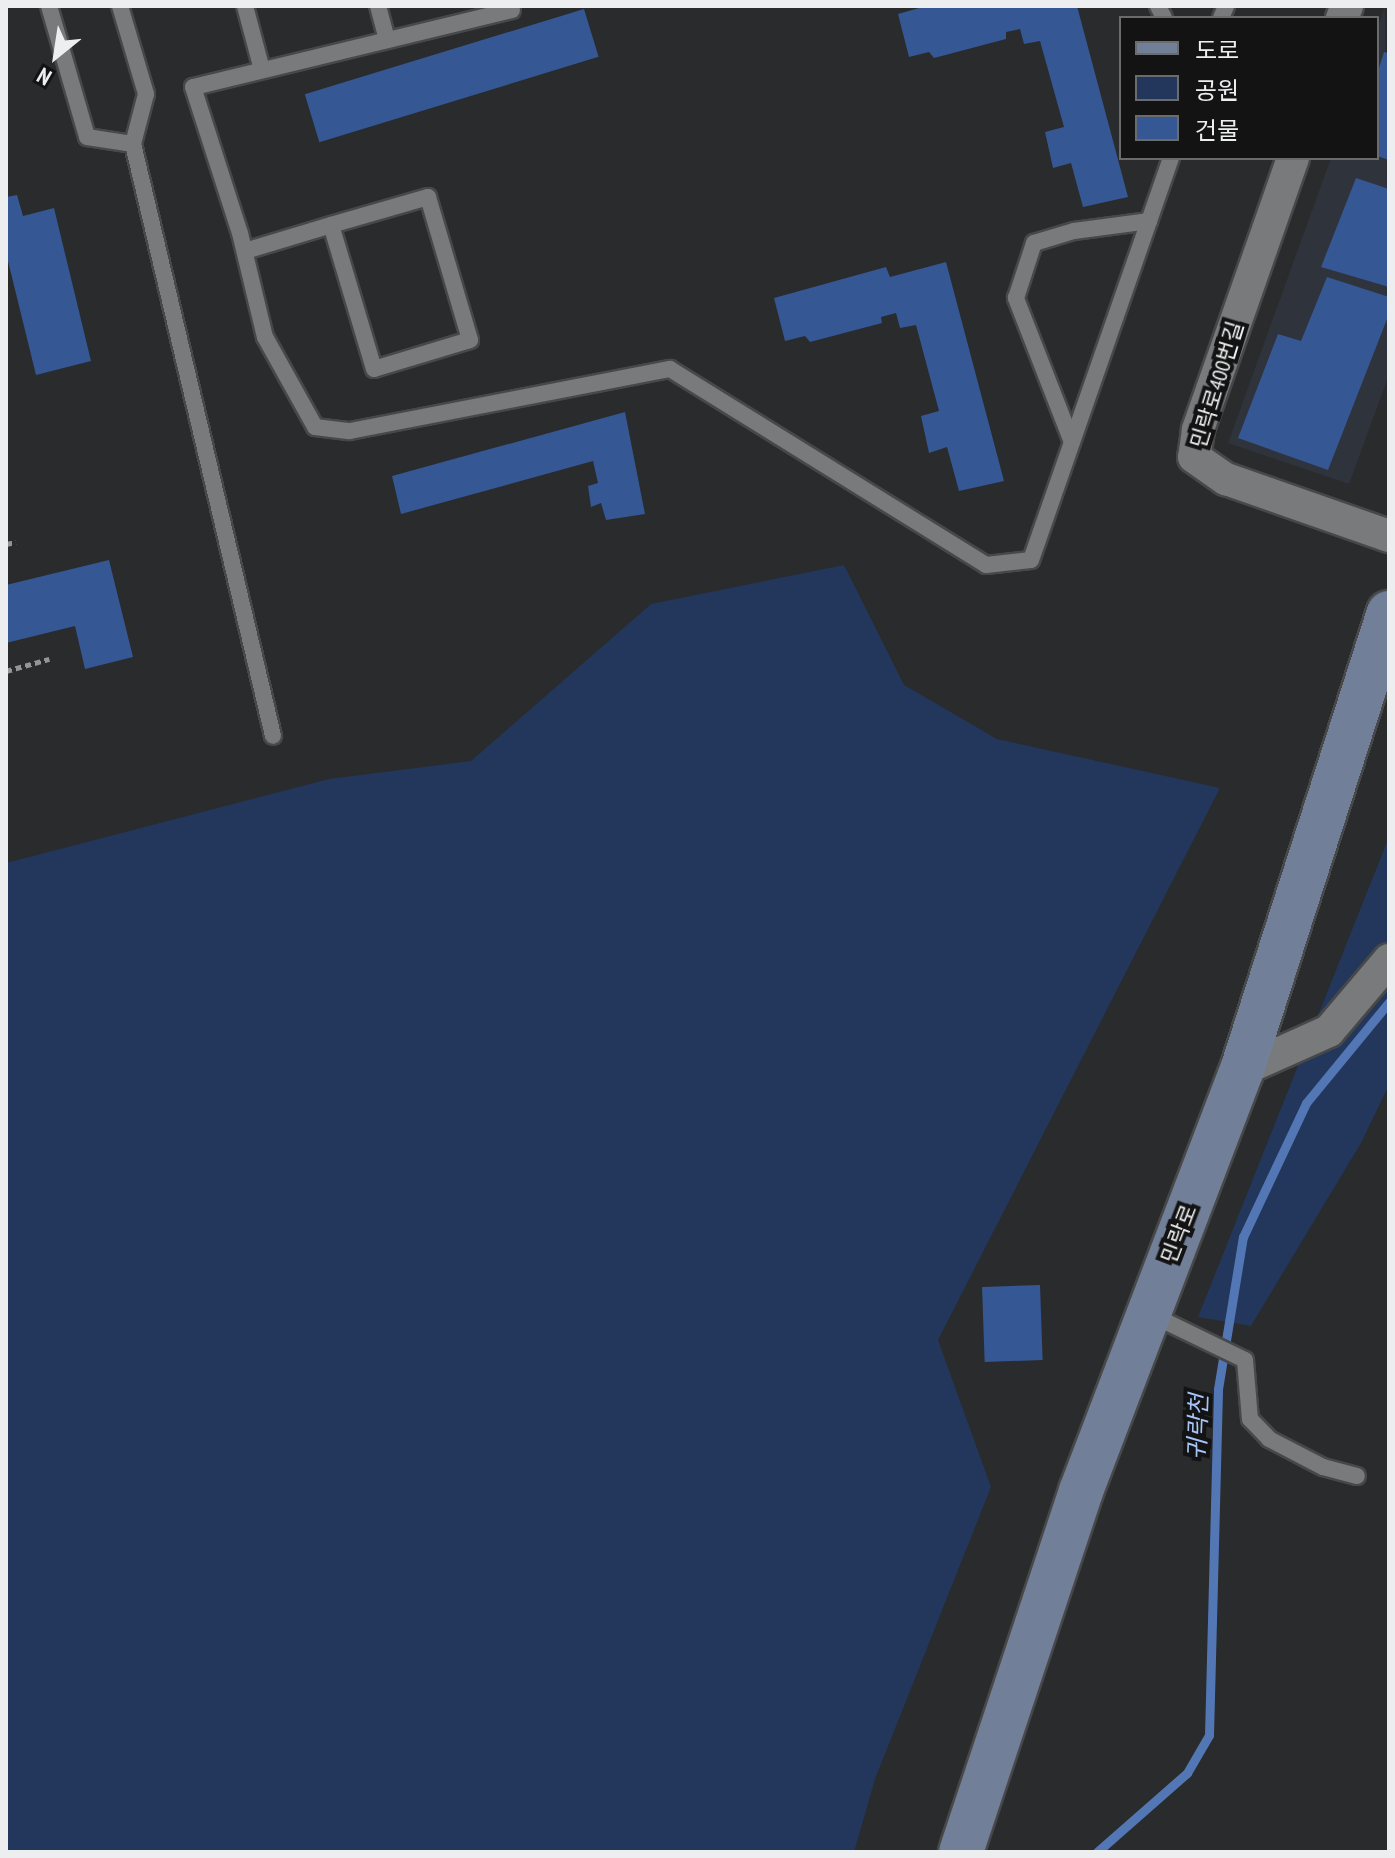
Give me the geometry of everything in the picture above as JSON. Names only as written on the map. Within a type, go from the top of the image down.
[{"type":"main road","name":"민락로","points":[[961,1852],[1081,1491],[1242,1070],[1389,613]]},
{"type":"street","name":"민락로400번길","points":[[1292,160],[1198,430],[1194,457],[1226,479],[1389,536]]},
{"type":"street","points":[[1242,1070],[1329,1031],[1389,960]]},
{"type":"lane","points":[[49,6],[87,137],[133,144]]},
{"type":"lane","points":[[120,6],[146,94],[133,144],[273,736]]},
{"type":"lane","points":[[245,6],[262,70]]},
{"type":"lane","points":[[378,6],[387,40]]},
{"type":"lane","points":[[512,10],[193,87],[245,251],[265,337],[315,427],[350,431],[670,369],[986,565],[1031,560],[1170,160]]},
{"type":"lane","points":[[245,251],[331,225],[428,197],[470,340],[374,369],[331,225]]},
{"type":"lane","points":[[1072,442],[1016,298],[1034,243],[1074,231],[1149,221]]},
{"type":"lane","points":[[1149,1313],[1245,1360],[1250,1419],[1269,1439],[1323,1467],[1357,1476]]},
{"type":"path","points":[[6,544],[16,542]]},
{"type":"path","points":[[6,671],[49,659]]},
{"type":"shaded area","points":[[1385,6],[1389,375],[1349,484],[1228,443],[1330,160],[1379,160],[1379,23]]},
{"type":"green space","points":[[844,565],[904,685],[997,739],[1220,788],[938,1340],[991,1487],[875,1779],[854,1852],[6,1852],[6,863],[329,779],[471,761],[651,604]]},
{"type":"green space","points":[[1389,837],[1389,1085],[1361,1143],[1251,1326],[1198,1317]]},
{"type":"building","points":[[926,6],[1077,6],[1128,197],[1083,207],[1071,163],[1053,168],[1045,132],[1064,127],[1040,41],[1024,44],[1020,29],[1006,32],[1006,39],[934,58],[929,52],[909,57],[898,14]]},
{"type":"building","points":[[584,9],[599,57],[319,142],[305,94]]},
{"type":"building","points":[[1384,52],[1389,53],[1389,160],[1379,157],[1379,68]]},
{"type":"building","points":[[1356,178],[1389,189],[1389,287],[1321,267]]},
{"type":"building","points":[[17,195],[23,216],[54,208],[91,361],[36,375],[6,253],[6,197]]},
{"type":"building","points":[[946,262],[1004,481],[959,491],[947,447],[929,453],[921,416],[939,411],[916,325],[900,328],[896,313],[881,317],[882,323],[810,342],[805,336],[785,341],[774,298],[886,267],[890,277]]},
{"type":"building","points":[[1327,277],[1389,297],[1389,314],[1328,470],[1238,438],[1278,334],[1301,341]]},
{"type":"building","points":[[625,412],[645,514],[606,520],[601,503],[591,507],[588,486],[598,483],[593,461],[401,514],[392,476]]},
{"type":"building","points":[[109,560],[133,657],[85,669],[75,626],[6,643],[6,585]]},
{"type":"building","points":[[1040,1285],[1043,1360],[985,1362],[982,1287]]},
{"type":"waterway","name":"귀락천","points":[[1097,1852],[1187,1773],[1209,1735],[1218,1389],[1243,1237],[1306,1103],[1389,1002]]}]
